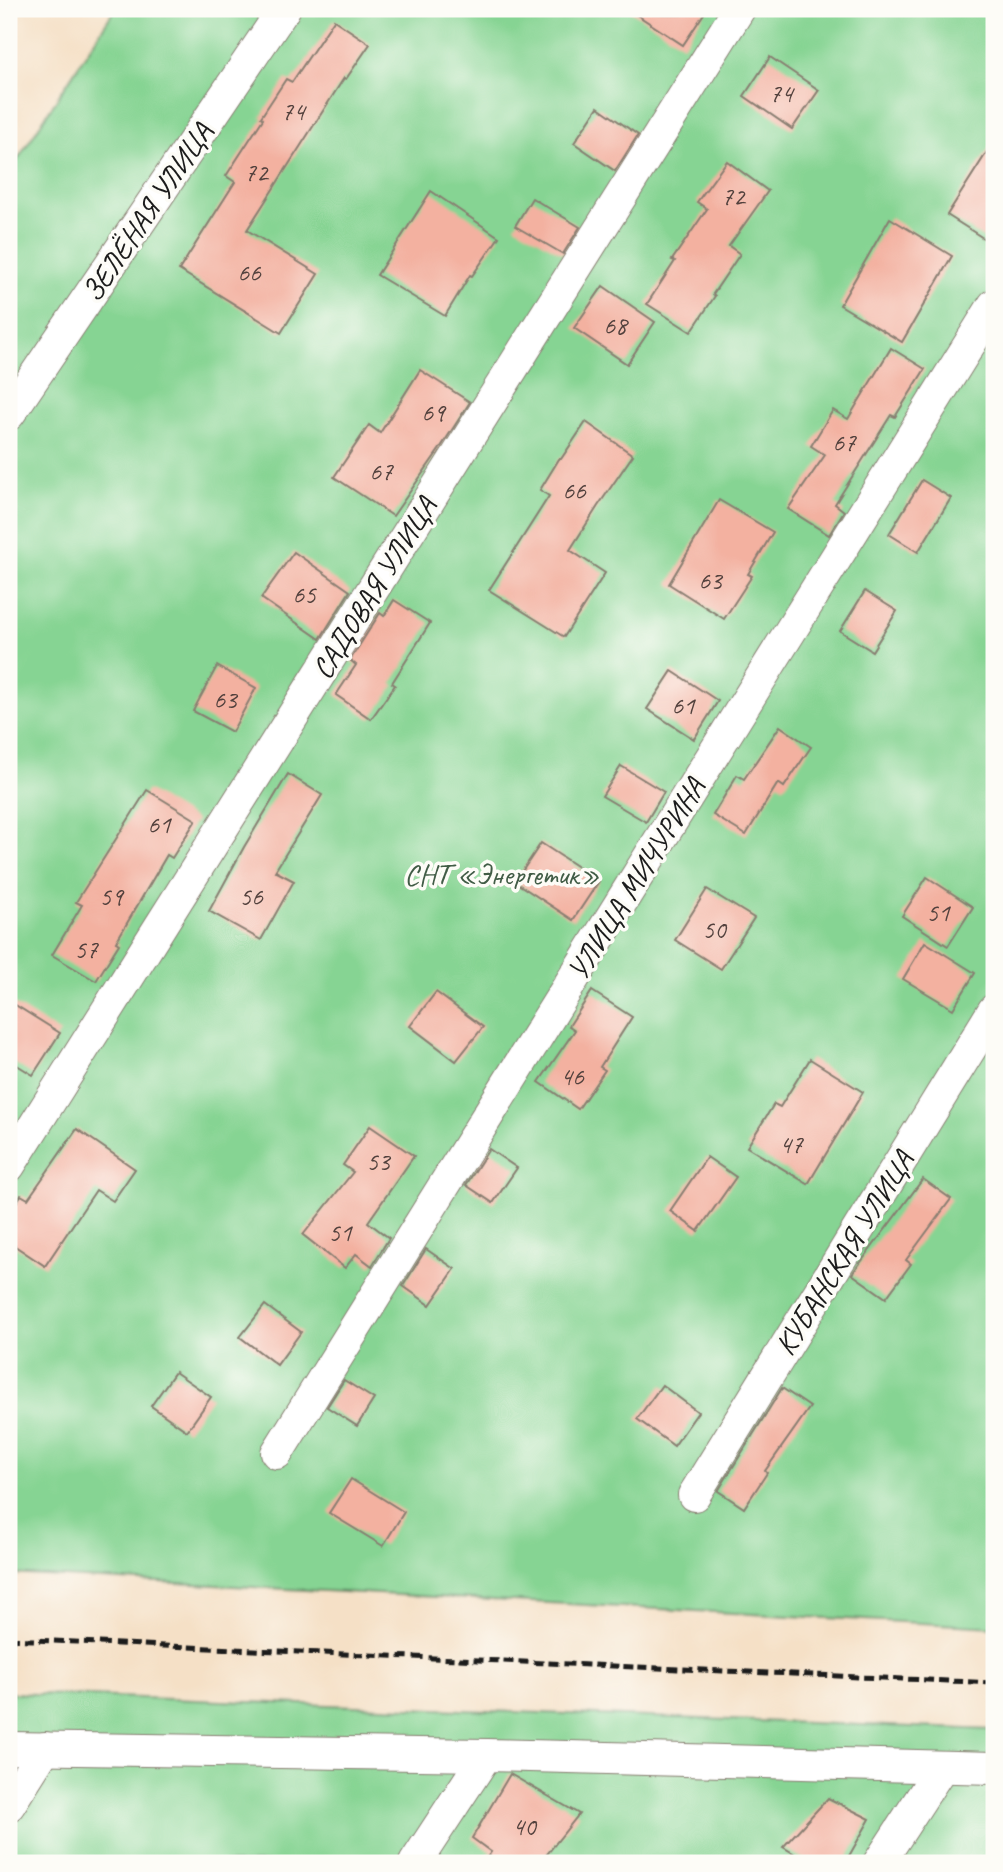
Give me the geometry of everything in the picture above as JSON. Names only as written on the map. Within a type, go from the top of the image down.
[{"type":"street","name":"ЗЕЛЁНАЯ УЛИЦА","points":[[9,414],[284,9]]},
{"type":"street","name":"САДОВАЯ УЛИЦА","points":[[9,1166],[739,9]]},
{"type":"street","name":"УЛИЦА МИЧУРИНА","points":[[278,1453],[994,305]]},
{"type":"street","name":"КУБАНСКАЯ УЛИЦА","points":[[694,1495],[994,1010]]},
{"type":"street","points":[[9,1748],[486,1755],[994,1768]]},
{"type":"street","points":[[9,1805],[45,1748]]},
{"type":"street","points":[[415,1863],[486,1755]]},
{"type":"street","points":[[879,1863],[941,1768]]},
{"type":"green space","name":"СНТ «Энергетик»","points":[[115,9],[994,9],[994,1627],[9,1574],[9,173]]},
{"type":"green space","points":[[9,1693],[994,1730],[994,1863],[9,1863]]},
{"type":"building","points":[[628,9],[707,9],[683,45]]},
{"type":"building","points":[[334,20],[370,44],[346,79],[344,78],[247,230],[318,274],[281,333],[179,270],[235,182],[226,176],[263,119],[261,117],[286,79],[292,82]]},
{"type":"building","points":[[770,57],[819,90],[792,129],[744,96]]},
{"type":"building","points":[[598,107],[638,135],[615,171],[574,143]]},
{"type":"building","points":[[994,141],[994,245],[947,215]]},
{"type":"building","points":[[727,161],[768,191],[729,246],[740,254],[691,332],[647,304],[675,261],[672,260],[707,209],[697,202]]},
{"type":"building","points":[[431,191],[499,237],[472,276],[470,275],[445,316],[377,275]]},
{"type":"building","points":[[532,198],[580,227],[563,254],[515,226]]},
{"type":"building","points":[[890,218],[952,256],[902,342],[840,305]]},
{"type":"building","points":[[603,286],[655,322],[627,364],[574,328]]},
{"type":"building","points":[[891,348],[925,369],[895,417],[891,415],[835,504],[844,511],[829,535],[788,509],[825,455],[811,446],[833,410],[848,419]]},
{"type":"building","points":[[420,370],[470,402],[393,516],[334,477],[369,425],[380,433]]},
{"type":"building","points":[[586,422],[633,455],[570,550],[605,573],[564,637],[489,590],[549,496],[540,490]]},
{"type":"building","points":[[922,480],[951,498],[918,552],[889,534]]},
{"type":"building","points":[[719,500],[773,532],[748,574],[752,576],[724,619],[669,584]]},
{"type":"building","points":[[294,552],[350,591],[320,639],[261,598]]},
{"type":"building","points":[[865,591],[897,611],[872,651],[840,631]]},
{"type":"building","points":[[394,600],[430,623],[392,683],[395,685],[371,719],[336,695],[356,665],[350,660],[380,613],[384,616]]},
{"type":"building","points":[[217,666],[256,688],[232,732],[193,711]]},
{"type":"building","points":[[672,671],[718,701],[694,739],[647,709]]},
{"type":"building","points":[[780,726],[811,747],[784,787],[778,783],[746,835],[713,815],[737,775],[744,779]]},
{"type":"building","points":[[621,766],[664,792],[646,822],[602,796]]},
{"type":"building","points":[[288,774],[322,795],[275,871],[294,881],[261,940],[209,911]]},
{"type":"building","points":[[147,790],[196,820],[172,858],[167,855],[96,981],[52,955],[82,905],[76,902]]},
{"type":"building","points":[[541,843],[599,881],[573,920],[515,882]]},
{"type":"building","points":[[927,877],[973,907],[948,946],[902,916]]},
{"type":"building","points":[[707,889],[754,918],[721,969],[675,940]]},
{"type":"building","points":[[925,942],[975,973],[953,1009],[903,979]]},
{"type":"building","points":[[592,991],[632,1017],[600,1067],[605,1070],[578,1109],[539,1082],[575,1030],[569,1026]]},
{"type":"building","points":[[436,992],[483,1027],[456,1061],[410,1026]]},
{"type":"building","points":[[9,1001],[60,1033],[33,1075],[9,1060]]},
{"type":"building","points":[[810,1059],[863,1092],[808,1184],[747,1147],[774,1104],[780,1107]]},
{"type":"building","points":[[370,1126],[414,1156],[368,1222],[389,1238],[372,1266],[356,1254],[345,1268],[303,1235],[353,1172],[343,1165]]},
{"type":"building","points":[[77,1129],[135,1169],[113,1201],[96,1190],[45,1266],[9,1242],[9,1214],[21,1195],[28,1199]]},
{"type":"building","points":[[489,1149],[517,1168],[493,1203],[466,1185]]},
{"type":"building","points":[[707,1157],[736,1177],[698,1231],[670,1211]]},
{"type":"building","points":[[923,1179],[951,1199],[906,1260],[911,1264],[886,1298],[852,1274]]},
{"type":"building","points":[[426,1249],[455,1269],[430,1305],[403,1286]]},
{"type":"building","points":[[265,1305],[301,1332],[277,1365],[240,1337]]},
{"type":"building","points":[[175,1372],[211,1397],[187,1431],[151,1406]]},
{"type":"building","points":[[344,1380],[374,1399],[357,1426],[327,1407]]},
{"type":"building","points":[[662,1385],[698,1412],[674,1446],[637,1419]]},
{"type":"building","points":[[782,1388],[810,1407],[765,1471],[767,1473],[744,1508],[718,1491]]},
{"type":"building","points":[[351,1479],[404,1512],[383,1546],[329,1513]]},
{"type":"building","points":[[510,1774],[579,1814],[540,1863],[483,1863],[491,1852],[472,1838]]},
{"type":"building","points":[[828,1798],[870,1819],[845,1863],[810,1863],[783,1847]]},
{"type":"railway","points":[[9,1639],[994,1683]]}]
